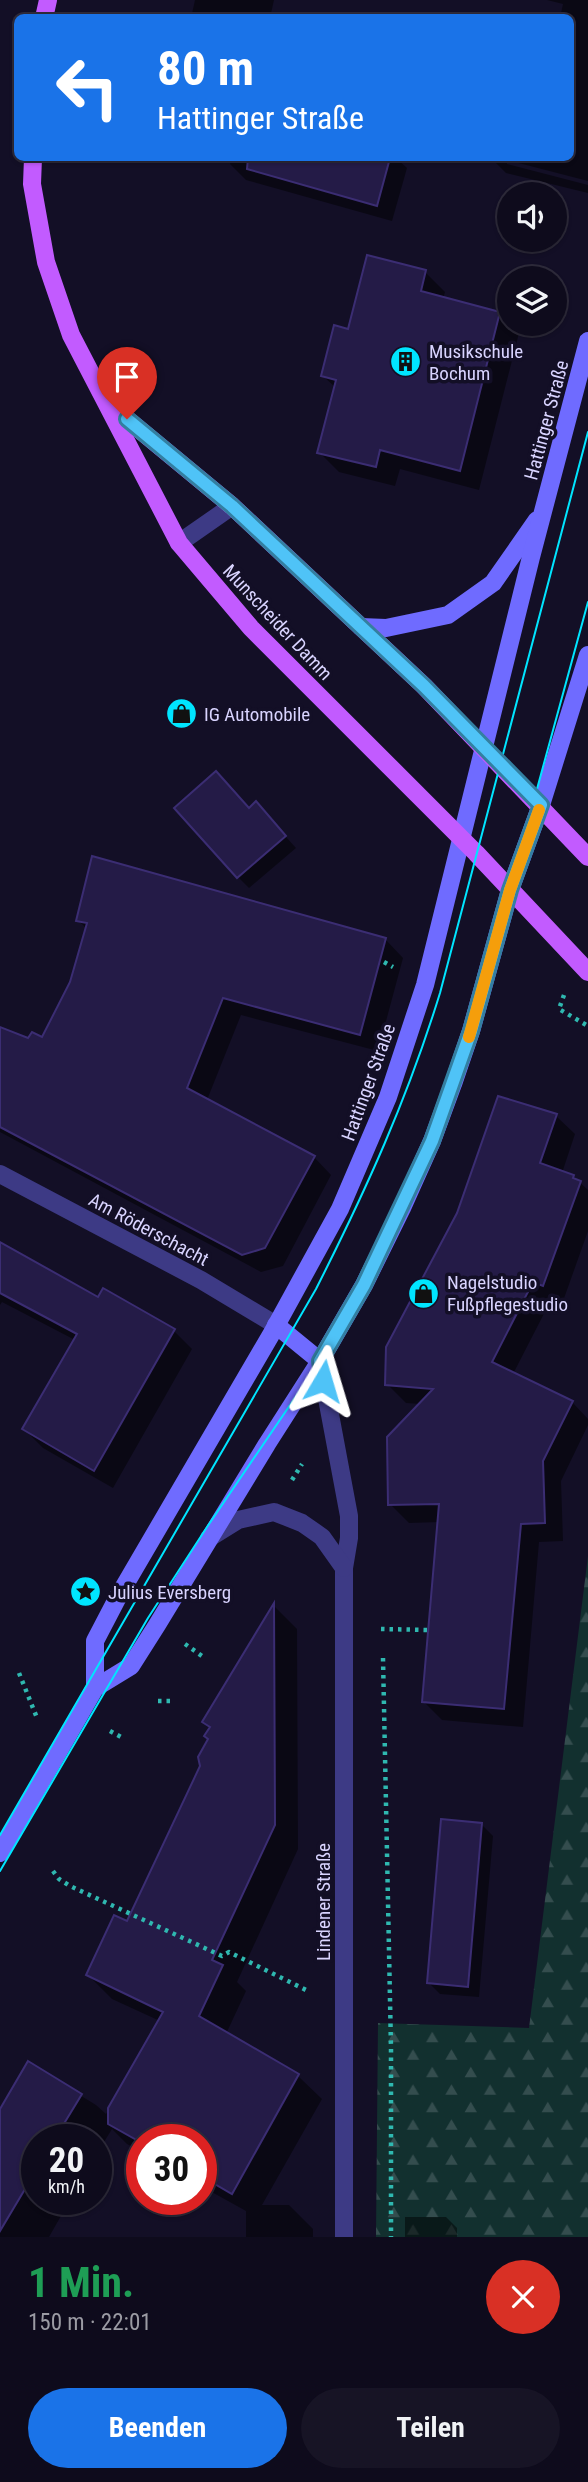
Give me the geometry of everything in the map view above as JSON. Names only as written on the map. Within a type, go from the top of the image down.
[{"type":"main road","name":"Munscheider Damm","points":[[33,161],[32,184],[46,262],[71,335],[179,543],[251,628],[462,839]]},
{"type":"main road","name":"Munscheider Damm","points":[[106,402],[232,506],[424,686],[483,748]]},
{"type":"main road","points":[[483,748],[541,805],[588,857]]},
{"type":"main road","points":[[462,839],[583,966]]},
{"type":"street","name":"Hattinger Straße","points":[[95,1688],[95,1642],[119,1595],[340,1209],[388,1097],[425,985],[588,341]]},
{"type":"street","points":[[179,543],[232,506]]},
{"type":"street","name":"Hattinger Straße","points":[[361,627],[386,628],[449,615],[493,583],[544,508]]},
{"type":"street","name":"Hattinger Straße","points":[[0,1853],[95,1688],[131,1666],[320,1361],[364,1285],[432,1141],[471,1031],[510,890],[541,805],[588,654]]},
{"type":"street","name":"Am Röderschacht","points":[[0,1174],[222,1292],[276,1325]]},
{"type":"street","points":[[276,1325],[320,1361]]},
{"type":"street","name":"Lindener Straße","points":[[320,1361],[329,1421],[349,1516],[349,1538],[344,1568],[344,2237]]},
{"type":"street","points":[[209,1538],[238,1520],[274,1513],[302,1523],[322,1537],[344,1568]]},
{"type":"path","points":[[564,996],[559,1009],[588,1026]]},
{"type":"path","points":[[287,1488],[305,1459]]},
{"type":"path","points":[[381,1629],[428,1630]]},
{"type":"path","points":[[177,1638],[202,1656]]},
{"type":"path","points":[[158,1701],[175,1700]]},
{"type":"path","points":[[53,1871],[70,1886],[222,1956],[229,1951],[343,2009]]},
{"type":"green space","points":[[588,1556],[588,2237],[376,2237],[378,2023],[529,2028]]},
{"type":"building","points":[[248,161],[389,161],[377,206],[247,169]]},
{"type":"building","name":"Musikschule Bochum","points":[[367,255],[426,270],[421,291],[497,311],[497,324],[460,471],[380,450],[376,467],[317,453],[336,380],[321,376],[334,325],[348,329]]},
{"type":"building","points":[[216,771],[249,808],[256,801],[286,836],[237,878],[174,808]]},
{"type":"building","points":[[92,856],[386,938],[360,1035],[223,998],[187,1088],[315,1156],[265,1248],[242,1255],[0,1127],[0,1027],[28,1038],[32,1032],[42,1037],[70,982],[87,923],[76,921]]},
{"type":"building","points":[[498,1096],[557,1114],[540,1163],[574,1175],[573,1178],[581,1181],[543,1286],[533,1282],[492,1362],[573,1401],[543,1461],[545,1523],[521,1524],[504,1709],[422,1702],[439,1504],[388,1505],[387,1437],[433,1389],[385,1385],[386,1347],[457,1213]]},
{"type":"building","points":[[0,1242],[98,1297],[103,1288],[175,1329],[94,1471],[22,1429],[77,1334],[0,1293]]},
{"type":"building","points":[[274,1603],[275,1825],[212,1960],[223,1965],[199,2016],[299,2074],[232,2194],[217,2185],[217,2124],[126,2124],[126,2134],[108,2124],[108,2108],[163,2012],[86,1975],[114,1915],[127,1921],[200,1766],[198,1757],[208,1739],[204,1736],[210,1727],[202,1722]]},
{"type":"building","points":[[441,1819],[482,1823],[468,1987],[427,1983]]},
{"type":"building","points":[[28,2061],[82,2094],[64,2124],[21,2124],[21,2196],[0,2231],[0,2109]]},
{"type":"tram line","points":[[0,1835],[316,1289],[384,1144],[414,1070],[440,993],[588,432]]},
{"type":"tram line","points":[[0,1871],[148,1618],[320,1361],[364,1285],[402,1208],[432,1141],[471,1031],[588,602]]},
{"type":"slow traffic","points":[[469,1037],[510,890],[539,810]]},
{"type":"place","name":"Musikschule Bochum","points":[[406,362]]},
{"type":"place","name":"IG Automobile","points":[[181,714]]},
{"type":"place","name":"Nagelstudio Fußpflegestudio","points":[[424,1293]]},
{"type":"place","name":"Julius Eversberg","points":[[85,1592]]},
{"type":"route","points":[[127,419],[232,506],[424,686],[541,805],[510,890],[471,1031],[432,1141],[364,1285],[320,1361],[323,1381]]}]
